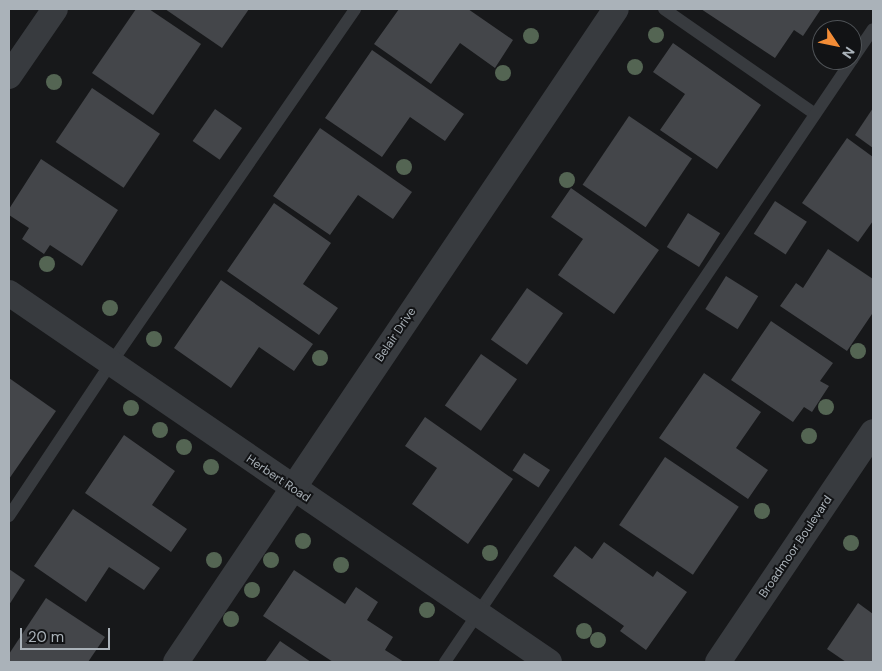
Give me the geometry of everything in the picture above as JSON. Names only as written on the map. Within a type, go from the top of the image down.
[{"type":"street","points":[[9,76],[55,9]]},
{"type":"street","name":"Belair Drive","points":[[176,662],[616,9]]},
{"type":"street","name":"Herbert Road","points":[[9,293],[292,489],[549,662]]},
{"type":"street","name":"Broadmoor Boulevard","points":[[718,662],[873,432]]},
{"type":"lane","points":[[9,516],[110,364],[355,9]]},
{"type":"lane","points":[[664,9],[815,114]]},
{"type":"lane","points":[[862,45],[873,28]]},
{"type":"lane","points":[[445,662],[845,70]]},
{"type":"building","points":[[136,9],[149,9],[201,44],[153,115],[92,73]]},
{"type":"building","points":[[165,9],[249,9],[222,48]]},
{"type":"building","points":[[399,9],[468,9],[513,40],[495,68],[460,43],[431,84],[374,44]]},
{"type":"building","points":[[701,9],[821,9],[803,36],[794,30],[775,58]]},
{"type":"building","points":[[673,43],[761,105],[717,169],[660,130],[685,94],[653,72]]},
{"type":"building","points":[[372,50],[464,114],[445,141],[410,117],[382,157],[325,118]]},
{"type":"building","points":[[92,88],[160,134],[124,188],[56,142]]},
{"type":"building","points":[[873,108],[873,148],[855,135]]},
{"type":"building","points":[[215,109],[242,128],[220,160],[193,141]]},
{"type":"building","points":[[629,116],[692,158],[646,227],[583,185]]},
{"type":"building","points":[[320,128],[412,192],[393,219],[358,195],[330,235],[273,196]]},
{"type":"building","points":[[847,138],[873,157],[873,221],[858,242],[802,203]]},
{"type":"building","points":[[41,159],[118,210],[82,266],[50,245],[44,254],[22,239],[29,228],[9,215],[9,209]]},
{"type":"building","points":[[571,188],[659,250],[614,314],[558,275],[583,239],[551,217]]},
{"type":"building","points":[[775,201],[807,222],[786,254],[754,234]]},
{"type":"building","points":[[274,203],[331,243],[303,284],[338,308],[319,335],[227,271]]},
{"type":"building","points":[[688,213],[720,233],[699,267],[667,247]]},
{"type":"building","points":[[828,249],[873,279],[872,314],[847,351],[780,306],[796,283],[803,288]]},
{"type":"building","points":[[726,276],[758,296],[738,329],[705,309]]},
{"type":"building","points":[[221,280],[313,344],[294,371],[259,347],[231,388],[174,348]]},
{"type":"building","points":[[527,288],[563,313],[527,365],[491,340]]},
{"type":"building","points":[[771,321],[833,363],[820,381],[829,386],[812,412],[804,407],[793,422],[731,380]]},
{"type":"building","points":[[481,354],[517,379],[481,431],[445,406]]},
{"type":"building","points":[[704,373],[761,412],[736,448],[768,470],[748,499],[659,438]]},
{"type":"building","points":[[9,378],[56,411],[9,479]]},
{"type":"building","points":[[425,417],[513,479],[468,544],[412,504],[437,468],[405,446]]},
{"type":"building","points":[[124,435],[175,471],[152,505],[187,529],[171,552],[85,493]]},
{"type":"building","points":[[524,453],[550,470],[539,487],[513,471]]},
{"type":"building","points":[[665,457],[739,507],[693,575],[619,525]]},
{"type":"building","points":[[73,509],[160,568],[144,590],[109,567],[86,602],[34,566]]},
{"type":"building","points":[[604,542],[653,577],[657,571],[687,592],[646,650],[620,631],[624,626],[553,576],[575,546],[592,559]]},
{"type":"building","points":[[9,569],[25,580],[9,605]]},
{"type":"building","points":[[294,570],[345,604],[356,587],[378,602],[367,620],[393,637],[385,650],[404,662],[333,662],[263,616]]},
{"type":"building","points":[[46,598],[105,637],[88,662],[9,662],[9,654]]},
{"type":"building","points":[[858,603],[873,614],[873,662],[846,662],[827,649]]},
{"type":"building","points":[[280,641],[311,662],[265,662]]}]
